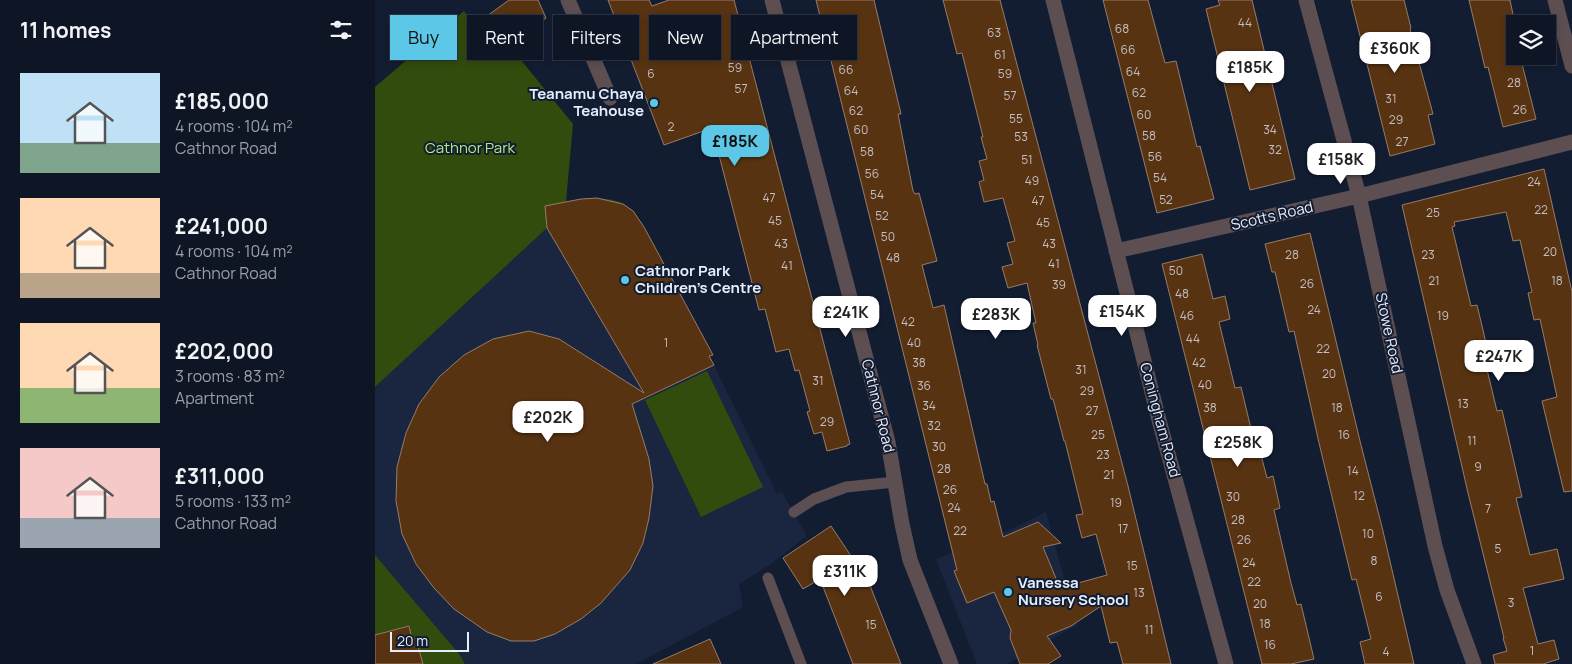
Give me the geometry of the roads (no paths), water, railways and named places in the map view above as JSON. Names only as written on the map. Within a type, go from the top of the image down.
[{"type":"street","points":[[568,0],[610,98]]},
{"type":"street","name":"Cathnor Road","points":[[772,0],[882,417],[888,442],[901,524],[910,560],[951,664]]},
{"type":"street","name":"Coningham Road","points":[[1053,0],[1160,424],[1226,664]]},
{"type":"street","name":"Stowe Road","points":[[1306,0],[1359,196],[1435,546],[1447,590],[1474,664]]},
{"type":"street","points":[[1555,0],[1572,66]]},
{"type":"street","name":"Scotts Road","points":[[1116,251],[1359,196],[1572,142]]},
{"type":"lane","points":[[794,512],[814,499],[846,487],[895,482]]},
{"type":"lane","points":[[768,578],[801,664]]},
{"type":"place","name":"Teanamu Chaya Teahouse","points":[[654,103]]},
{"type":"place","name":"Cathnor Park Children's Centre","points":[[625,280]]},
{"type":"place","name":"Vanessa Nursery School","points":[[1008,592]]},
{"type":"park label","name":"Cathnor Park","points":[[470,148]]}]
